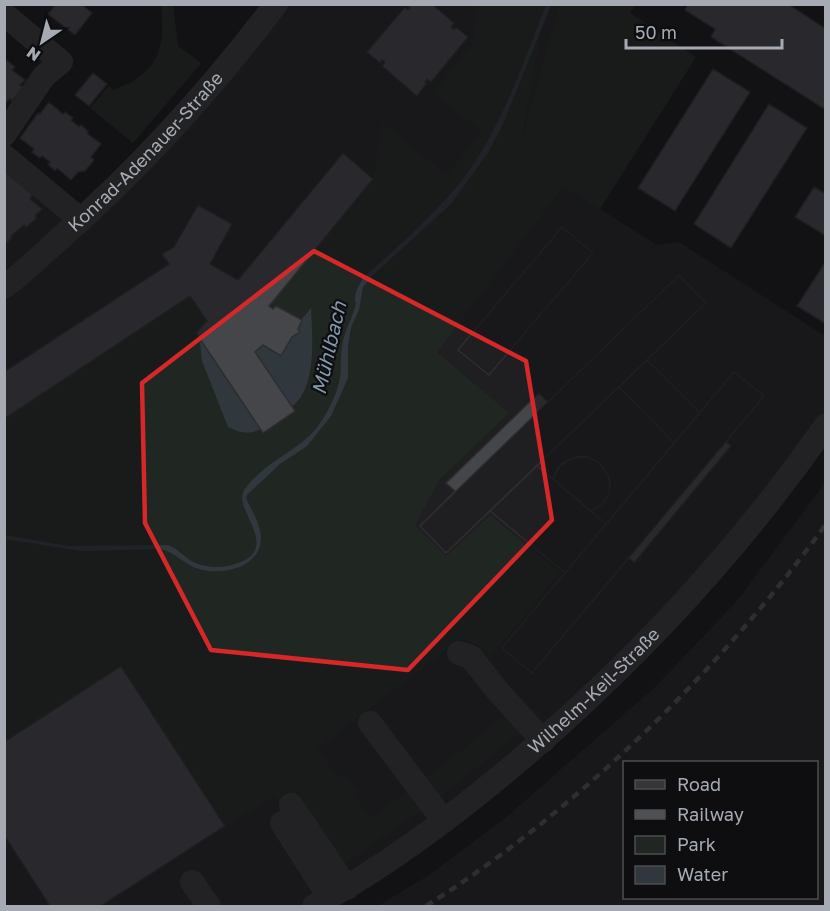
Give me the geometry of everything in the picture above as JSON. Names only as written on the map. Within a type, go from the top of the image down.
[{"type":"street","name":"Konrad-Adenauer-Straße","points":[[4,287],[81,220],[139,165],[240,52],[276,4]]},
{"type":"street","points":[[4,14],[61,62],[44,76],[4,135]]},
{"type":"street","points":[[4,156],[81,220]]},
{"type":"street","name":"Wilhelm-Keil-Straße","points":[[330,898],[444,821],[492,785],[543,741],[655,635],[735,544],[825,425]]},
{"type":"street","points":[[459,653],[471,657],[496,690],[543,741]]},
{"type":"street","points":[[370,723],[444,821]]},
{"type":"street","points":[[287,814],[330,898]]},
{"type":"street","points":[[192,882],[209,906]]},
{"type":"highlighted area","points":[[314,251],[526,361],[552,520],[408,670],[211,650],[145,523],[142,383]]},
{"type":"shaded area","points":[[276,5],[559,5],[517,156],[657,245],[679,242],[825,336],[825,425],[603,686],[314,906],[5,906],[4,156],[81,220]]},
{"type":"shaded area","points":[[825,483],[825,906],[378,906],[429,875],[505,818],[654,688],[737,601]]},
{"type":"green space","points":[[161,5],[173,5],[178,46],[201,63],[133,143],[90,108],[109,86],[114,90],[133,81],[153,62],[161,44]]},
{"type":"green space","points":[[477,5],[547,5],[520,145],[559,5],[635,5],[630,13],[696,57],[600,209],[563,187],[437,352],[509,413],[441,478],[415,525],[446,556],[490,515],[560,572],[491,657],[479,645],[460,639],[317,749],[339,777],[345,773],[359,791],[354,796],[371,818],[409,790],[424,809],[344,864],[283,810],[274,797],[225,826],[121,666],[5,742],[5,419],[190,296],[207,321],[196,333],[264,432],[295,411],[255,352],[302,320],[276,306],[273,309],[269,306],[373,179],[382,123],[446,174],[464,155],[481,131],[433,93],[472,45]]},
{"type":"green space","points":[[509,713],[523,731],[439,798],[424,779]]},
{"type":"water","points":[[546,5],[551,5],[503,124],[488,153],[451,204],[373,275],[363,287],[359,310],[351,327],[348,347],[348,378],[331,416],[307,446],[280,464],[247,495],[246,498],[261,533],[259,548],[255,556],[239,567],[208,571],[194,567],[161,549],[81,551],[5,539],[5,535],[68,546],[168,545],[194,562],[213,567],[233,565],[251,556],[256,547],[256,538],[244,506],[242,497],[245,489],[267,467],[308,437],[324,418],[338,388],[343,341],[356,305],[356,293],[363,278],[436,210],[472,166],[498,122]]},
{"type":"water","points":[[311,308],[312,357],[303,394],[296,403],[257,431],[247,433],[228,427],[202,361],[200,342],[252,325],[300,321]]},
{"type":"building","points":[[56,4],[81,4],[92,13],[75,35],[48,14]]},
{"type":"building","points":[[409,4],[432,4],[454,23],[451,27],[454,30],[456,27],[468,37],[431,82],[427,79],[425,82],[427,83],[417,96],[382,66],[385,62],[382,60],[380,63],[367,52],[405,7],[408,10],[410,8]]},
{"type":"building","points":[[688,4],[788,4],[826,29],[826,110],[711,37],[715,29],[685,10]]},
{"type":"building","points":[[4,58],[15,67],[12,70],[25,80],[20,85],[23,87],[12,101],[10,98],[4,105]]},
{"type":"building","points":[[713,69],[750,92],[675,211],[638,188]]},
{"type":"building","points":[[93,73],[107,84],[89,106],[75,95]]},
{"type":"building","points":[[49,102],[63,114],[65,112],[73,118],[71,120],[79,127],[81,125],[101,144],[91,157],[94,160],[85,171],[78,172],[71,180],[57,168],[55,171],[48,164],[50,162],[32,152],[34,149],[20,138]]},
{"type":"building","points":[[769,104],[807,128],[731,248],[694,224]]},
{"type":"building","points":[[343,153],[373,179],[269,306],[273,309],[276,306],[302,320],[298,329],[300,332],[292,337],[281,356],[263,345],[255,352],[295,411],[263,433],[196,333],[207,321],[190,296],[4,419],[4,372],[169,264],[162,254],[174,247],[198,205],[232,224],[210,264],[238,280]]},
{"type":"building","points":[[7,173],[33,195],[30,199],[42,209],[35,216],[37,218],[26,227],[24,225],[4,245],[4,175]]},
{"type":"building","points":[[814,187],[826,194],[826,236],[795,217]]},
{"type":"building","points":[[562,227],[593,253],[489,375],[458,350]]},
{"type":"building","points":[[562,227],[593,253],[489,375],[458,350]]},
{"type":"building","points":[[826,261],[826,324],[797,306]]},
{"type":"building","points":[[679,275],[706,303],[647,360],[700,413],[734,372],[764,396],[726,442],[731,446],[634,563],[629,558],[532,673],[502,648],[565,573],[490,511],[446,553],[420,526],[455,491],[446,483],[539,393],[548,402]],"holes":[[[619,387],[674,443],[606,524],[591,511],[601,505],[609,494],[608,475],[600,463],[588,457],[573,458],[560,466],[553,479],[537,466]]]},
{"type":"building","points":[[679,275],[706,303],[446,553],[420,526]]},
{"type":"building","points":[[647,360],[700,413],[674,443],[619,387]]},
{"type":"building","points":[[734,372],[764,396],[532,673],[502,648]]},
{"type":"building","points":[[581,456],[600,463],[610,480],[609,494],[601,505],[591,511],[553,479],[562,463]]},
{"type":"building","points":[[537,466],[606,524],[565,573],[490,511]]},
{"type":"building","points":[[121,666],[225,826],[101,906],[50,906],[4,835],[4,742]]},
{"type":"railway","points":[[426,906],[538,826],[644,733],[741,631],[826,524]]},
{"type":"water label","name":"Mühlbach","points":[[329,348]]}]
